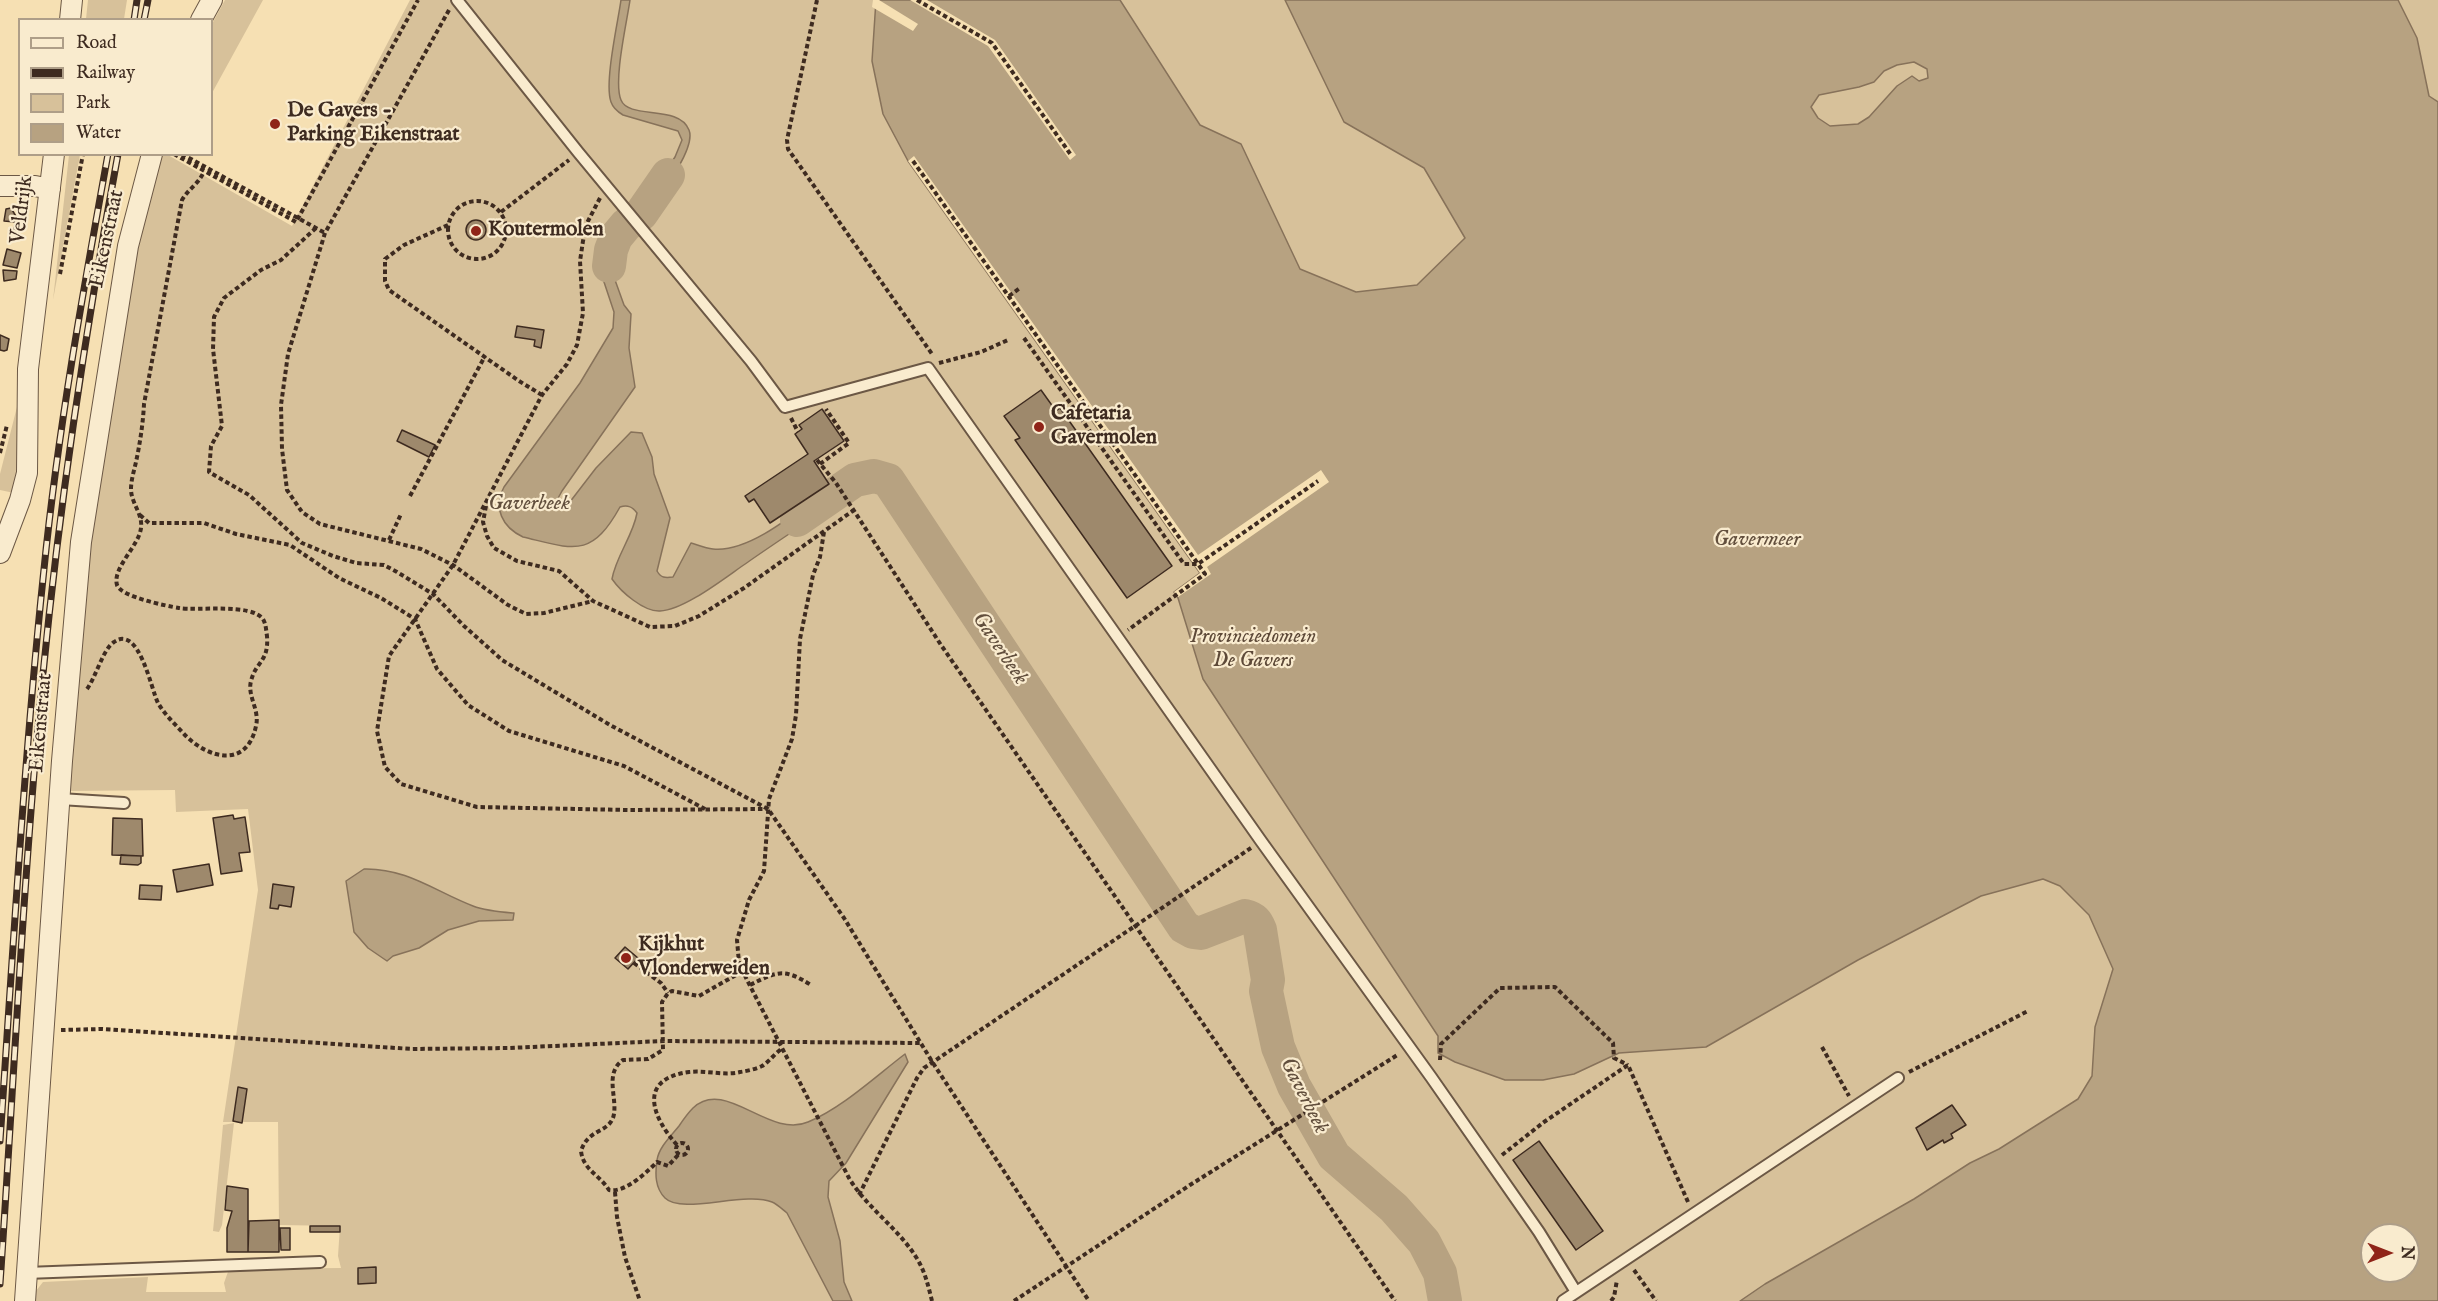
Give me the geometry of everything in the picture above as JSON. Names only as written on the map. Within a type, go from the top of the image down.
[{"type":"street","points":[[70,18],[72,0]]},
{"type":"street","points":[[202,18],[212,0]]},
{"type":"street","name":"Veldrijk","points":[[0,553],[20,500],[27,473],[28,369],[54,156]]},
{"type":"street","name":"Eikenstraat","points":[[25,1301],[60,799],[83,530],[128,246],[151,156]]},
{"type":"street","points":[[0,186],[35,186],[50,189]]},
{"type":"lane","points":[[456,0],[751,361],[785,407],[928,368],[1492,1164],[1539,1232],[1576,1292]]},
{"type":"lane","points":[[60,799],[124,803]]},
{"type":"lane","points":[[1563,1301],[1898,1078]]},
{"type":"lane","points":[[26,1273],[320,1262]]},
{"type":"path","points":[[178,156],[296,222],[418,0]]},
{"type":"path","points":[[456,0],[325,233],[286,364],[281,405],[282,449],[287,490],[302,512],[320,524],[421,549],[453,565],[508,605],[526,614],[544,613],[593,601]]},
{"type":"path","points":[[817,0],[787,140],[791,156],[938,363],[981,352],[1008,340]]},
{"type":"path","points":[[917,0],[992,43],[1071,154]]},
{"type":"path","points":[[501,212],[578,152]]},
{"type":"path","points":[[186,156],[325,233]]},
{"type":"path","points":[[914,161],[1205,574],[1118,637]]},
{"type":"path","points":[[67,706],[82,695],[90,685],[115,641],[123,639],[134,644],[140,652],[157,701],[169,719],[187,738],[211,755],[225,757],[238,753],[247,745],[256,727],[257,716],[250,685],[268,652],[266,624],[262,617],[251,611],[180,608],[147,600],[120,591],[116,578],[141,530],[139,515],[130,488],[182,200],[189,188],[199,183],[204,171]]},
{"type":"path","points":[[607,186],[587,223],[583,241],[580,261],[583,313],[577,345],[567,364],[542,395],[453,565],[389,656],[377,731],[385,767],[401,784],[477,807],[768,809]]},
{"type":"path","points":[[475,201],[494,206],[501,212],[505,221],[505,240],[493,255],[484,259],[465,257],[457,252],[451,244],[448,225],[457,208],[475,201]]},
{"type":"path","points":[[448,225],[404,245],[385,259],[385,281],[389,290],[542,395]]},
{"type":"path","points":[[316,228],[281,260],[261,270],[224,298],[214,317],[213,349],[222,426],[211,446],[209,472],[249,495],[302,543],[345,559],[384,565],[433,594],[502,660],[609,725],[768,809],[844,918],[933,1064],[1089,1301]]},
{"type":"path","points":[[1009,296],[1020,288]]},
{"type":"path","points":[[1024,338],[1184,564],[1198,564],[1318,481]]},
{"type":"path","points":[[410,496],[485,356]]},
{"type":"path","points":[[819,398],[849,443],[818,462],[836,483],[941,645],[1395,1301]]},
{"type":"path","points":[[487,500],[483,522],[494,548],[517,561],[559,571],[593,601],[650,627],[675,626],[699,616],[744,588],[854,510]]},
{"type":"path","points":[[389,540],[401,514]]},
{"type":"path","points":[[139,515],[149,523],[204,523],[236,534],[291,545],[339,578],[381,598],[415,619],[437,669],[468,705],[509,731],[624,765],[707,810]]},
{"type":"path","points":[[824,532],[800,639],[796,716],[792,739],[781,764],[768,809],[764,871],[749,900],[737,940],[737,951],[743,971],[849,1178],[859,1195],[915,1256],[926,1276],[932,1301]]},
{"type":"path","points":[[859,1195],[924,1068],[1261,841]]},
{"type":"path","points":[[634,963],[661,983],[668,993]]},
{"type":"path","points":[[677,1145],[683,1143],[688,1149],[684,1155],[678,1155],[668,1166],[657,1162],[646,1174],[615,1192],[609,1190],[602,1179],[586,1166],[582,1157],[583,1147],[592,1133],[605,1127],[613,1118],[613,1082],[620,1063],[623,1060],[652,1058],[662,1051],[662,1002],[668,993],[672,991],[699,996],[743,971]]},
{"type":"path","points":[[750,985],[778,973],[788,972],[811,985]]},
{"type":"path","points":[[1440,1060],[1441,1044],[1500,988],[1555,987],[1613,1043],[1614,1058],[1628,1065],[1693,1214]]},
{"type":"path","points":[[1898,1078],[2028,1011]]},
{"type":"path","points":[[44,1030],[102,1029],[412,1049],[509,1048],[663,1039],[781,1043],[921,1043]]},
{"type":"path","points":[[1822,1047],[1855,1108]]},
{"type":"path","points":[[677,1145],[665,1132],[654,1105],[654,1096],[661,1083],[692,1071],[735,1073],[762,1066],[783,1048]]},
{"type":"path","points":[[1014,1301],[1277,1130],[1410,1048]]},
{"type":"path","points":[[1492,1164],[1544,1122],[1628,1065]]},
{"type":"path","points":[[677,1145],[675,1151],[678,1155]]},
{"type":"path","points":[[615,1192],[623,1251],[640,1301]]},
{"type":"path","points":[[1627,1260],[1656,1301]]},
{"type":"green space","points":[[88,0],[127,0],[124,18],[86,18]]},
{"type":"green space","points":[[225,0],[263,0],[213,91],[213,22]]},
{"type":"green space","name":"Provinciedomein De Gavers","points":[[410,0],[2438,0],[2438,1301],[32,1301],[32,1296],[43,1282],[148,1277],[146,1292],[226,1292],[224,1283],[229,1269],[341,1268],[338,1256],[340,1226],[279,1225],[278,1122],[223,1122],[258,890],[248,809],[176,812],[175,790],[68,791],[91,525],[136,247],[160,156],[170,156],[292,226]]},
{"type":"green space","points":[[69,156],[80,156],[53,300]]},
{"type":"green space","points":[[19,399],[19,462],[14,493],[0,490],[0,474]]},
{"type":"green space","points":[[234,1123],[222,1225],[219,1232],[213,1231],[223,1125]]},
{"type":"water","points":[[621,0],[630,0],[620,66],[621,100],[626,106],[634,109],[665,114],[684,122],[689,130],[690,139],[681,162],[644,217],[638,210],[675,157],[682,140],[678,131],[623,115],[612,104],[609,93],[610,67]]},
{"type":"water","name":"Gavermeer","points":[[876,0],[1120,0],[1200,125],[1241,144],[1300,269],[1356,292],[1417,285],[1465,238],[1424,168],[1344,122],[1285,0],[2398,0],[2417,38],[2429,96],[2438,102],[2438,1301],[1740,1301],[1765,1284],[1914,1199],[1970,1163],[1999,1149],[2078,1099],[2092,1076],[2095,1027],[2113,969],[2089,915],[2060,886],[2043,879],[1981,896],[1858,960],[1706,1047],[1619,1053],[1574,1074],[1543,1080],[1505,1080],[1455,1062],[1438,1053],[1438,1036],[1203,679],[1178,598],[1174,592],[1200,573],[908,161],[883,114],[872,61]],"holes":[[[1914,62],[1927,69],[1928,78],[1919,81],[1912,76],[1897,86],[1869,117],[1858,124],[1830,126],[1818,118],[1811,107],[1819,95],[1874,82],[1884,71],[1897,65]]]},
{"type":"water","name":"Gaverbeek","points":[[619,217],[630,229],[625,246],[616,263],[615,280],[624,305],[631,314],[629,348],[635,387],[562,491],[557,500],[559,506],[566,507],[596,468],[631,432],[642,433],[652,457],[654,474],[670,518],[657,571],[662,576],[673,577],[691,543],[713,549],[743,544],[774,528],[830,487],[839,500],[706,591],[681,605],[660,611],[647,608],[633,600],[612,579],[635,521],[637,513],[631,507],[620,507],[610,524],[590,543],[568,546],[523,537],[516,533],[505,522],[499,502],[504,487],[580,383],[613,328],[614,312],[603,279],[602,264],[610,232]]},
{"type":"water","points":[[364,869],[394,872],[473,906],[514,913],[513,920],[479,921],[448,930],[419,948],[393,956],[387,961],[368,948],[354,932],[346,881]]},
{"type":"water","points":[[905,1054],[908,1062],[846,1163],[829,1181],[828,1197],[840,1241],[844,1282],[852,1301],[833,1301],[787,1213],[774,1203],[760,1199],[746,1199],[699,1204],[673,1203],[659,1190],[656,1170],[660,1151],[691,1110],[706,1100],[733,1103],[778,1123],[793,1125],[808,1122],[846,1100]]},
{"type":"pier","points":[[873,0],[879,0],[918,24],[913,31],[872,7]]},
{"type":"pier","points":[[910,0],[927,0],[995,40],[1076,155],[1070,160],[988,46]]},
{"type":"pier","points":[[914,156],[1198,555],[1321,470],[1329,482],[1207,567],[1211,574],[1178,597],[1174,592],[1200,573],[908,161]]},
{"type":"building","points":[[11,208],[20,223],[19,232],[14,231],[15,222],[4,221],[6,209]]},
{"type":"building","name":"Koutermolen","points":[[472,220],[480,220],[486,226],[486,234],[480,240],[472,240],[466,234],[466,226]]},
{"type":"building","points":[[7,249],[21,253],[17,268],[3,265]]},
{"type":"building","points":[[3,270],[17,271],[16,279],[4,281]]},
{"type":"building","points":[[517,326],[544,330],[541,348],[534,346],[535,340],[515,337]]},
{"type":"building","points":[[0,335],[9,339],[7,350],[0,350]]},
{"type":"building","points":[[1041,390],[1056,411],[1060,408],[1172,566],[1127,598],[1015,440],[1020,438],[1004,416]]},
{"type":"building","points":[[822,409],[844,441],[814,461],[829,484],[770,523],[754,499],[749,502],[745,496],[808,454],[795,434],[802,429],[799,425]]},
{"type":"building","points":[[402,430],[435,445],[429,457],[397,441]]},
{"type":"building","points":[[233,815],[234,819],[245,817],[250,852],[239,853],[242,871],[221,874],[213,818]]},
{"type":"building","points":[[113,818],[142,819],[143,856],[112,855]]},
{"type":"building","points":[[121,855],[141,856],[141,863],[138,865],[120,864]]},
{"type":"building","points":[[209,864],[213,885],[177,892],[173,870]]},
{"type":"building","points":[[273,884],[294,887],[291,907],[279,905],[278,909],[270,908]]},
{"type":"building","points":[[140,885],[162,886],[161,900],[139,899]]},
{"type":"building","name":"Kijkhut Vlonderweiden","points":[[625,947],[638,958],[628,969],[615,958]]},
{"type":"building","points":[[238,1087],[247,1089],[242,1123],[233,1121]]},
{"type":"building","points":[[1952,1105],[1966,1125],[1951,1134],[1953,1138],[1944,1143],[1943,1140],[1927,1150],[1916,1128]]},
{"type":"building","points":[[1539,1141],[1603,1231],[1576,1250],[1513,1160]]},
{"type":"building","points":[[227,1186],[248,1189],[248,1252],[227,1252],[227,1228],[232,1211],[225,1210]]},
{"type":"building","points":[[279,1220],[279,1252],[248,1252],[249,1221]]},
{"type":"building","points":[[310,1226],[340,1226],[340,1232],[310,1232]]},
{"type":"building","points":[[280,1228],[290,1228],[290,1250],[281,1250]]},
{"type":"building","points":[[376,1267],[376,1283],[358,1284],[358,1268]]},
{"type":"waterway","name":"Gaverbeek","points":[[609,266],[611,250],[616,237],[626,225],[641,214],[668,175]]},
{"type":"waterway","name":"Gaverbeek","points":[[797,520],[855,480],[874,476],[888,480],[1184,927],[1201,933],[1245,916],[1256,923],[1260,930],[1268,980],[1266,991],[1278,1047],[1294,1086],[1334,1156],[1394,1208],[1424,1242],[1440,1273],[1445,1301]]},
{"type":"railway","points":[[134,18],[137,0]]},
{"type":"railway","points":[[144,18],[148,0]]},
{"type":"railway","points":[[0,1141],[14,926],[44,569],[80,309],[108,156]]},
{"type":"railway","points":[[0,1284],[30,826],[50,609],[75,414],[118,156]]},
{"type":"place","name":"De Gavers - Parking Eikenstraat","points":[[275,124]]},
{"type":"place","name":"Koutermolen","points":[[476,231]]},
{"type":"place","name":"Cafetaria Gavermolen","points":[[1039,427]]},
{"type":"place","name":"Kijkhut Vlonderweiden","points":[[626,958]]}]
